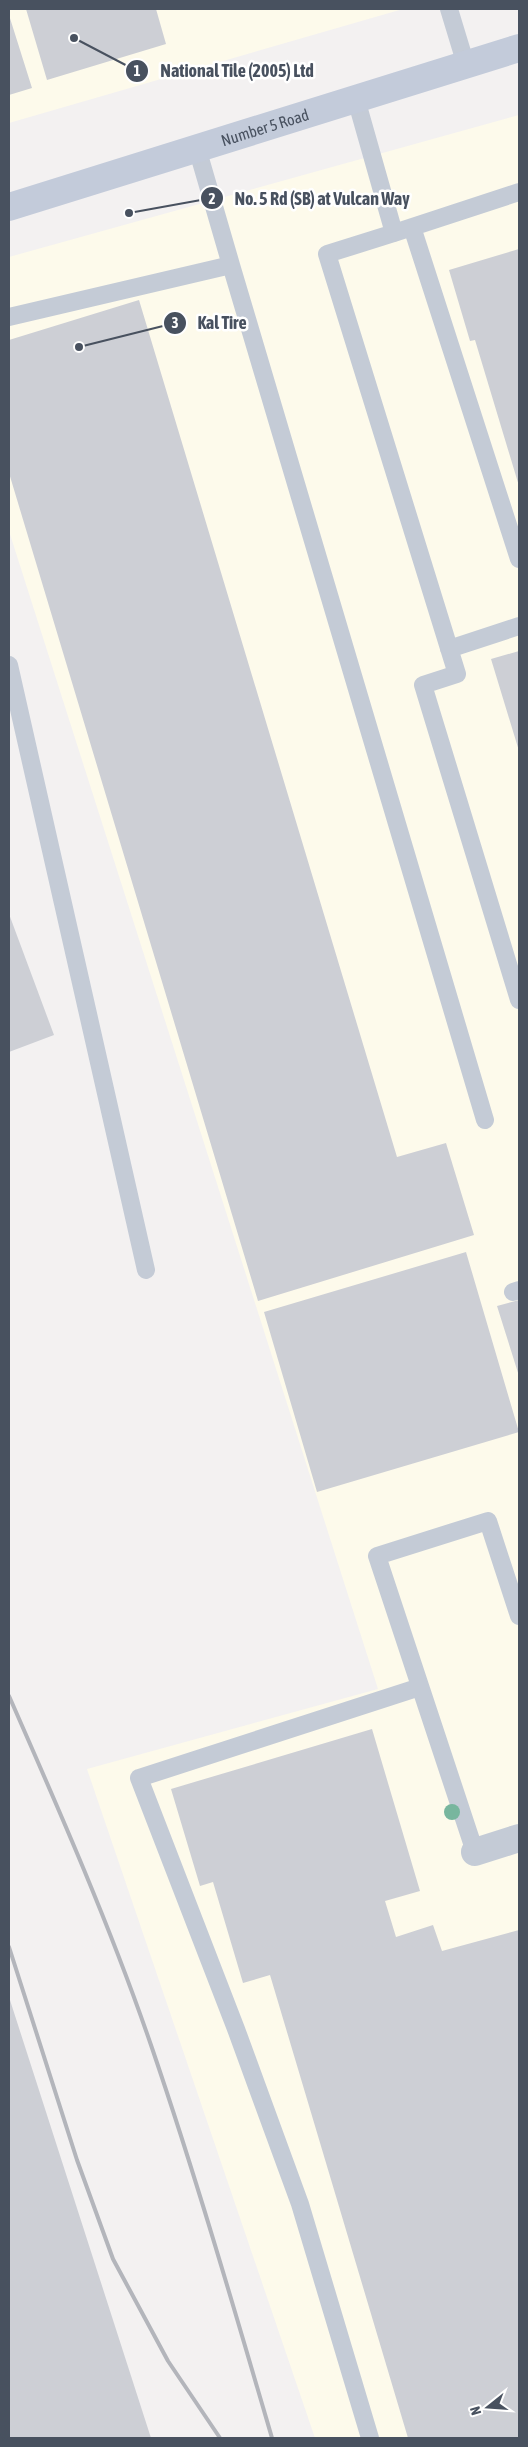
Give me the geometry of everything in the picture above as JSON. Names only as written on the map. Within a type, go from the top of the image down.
[{"type":"street","name":"Number 5 Road","points":[[9,207],[466,64],[518,54]]},
{"type":"street","points":[[475,1852],[519,1838]]},
{"type":"lane","points":[[449,9],[466,64]]},
{"type":"lane","points":[[356,99],[394,233]]},
{"type":"lane","points":[[197,148],[485,1120]]},
{"type":"lane","points":[[519,192],[327,254],[457,674],[423,685],[519,1000]]},
{"type":"lane","points":[[412,227],[519,559]]},
{"type":"lane","points":[[9,317],[231,265]]},
{"type":"lane","points":[[449,649],[519,626]]},
{"type":"lane","points":[[9,665],[146,1270]]},
{"type":"lane","points":[[475,1852],[377,1556],[488,1521],[519,1616]]},
{"type":"lane","points":[[370,2438],[300,2204],[236,2029],[139,1778],[420,1687]]},
{"type":"shaded area","points":[[9,9],[403,9],[9,123]]},
{"type":"shaded area","points":[[519,115],[519,2438],[315,2438],[87,1769],[378,1689],[9,531],[9,257]]},
{"type":"building","points":[[26,9],[156,9],[166,44],[47,80]]},
{"type":"building","points":[[9,15],[32,88],[9,95]]},
{"type":"building","points":[[519,249],[519,486],[475,340],[470,341],[449,270]]},
{"type":"building","points":[[139,300],[397,1157],[446,1143],[474,1235],[258,1301],[9,473],[9,340]]},
{"type":"building","points":[[519,651],[519,751],[491,659]]},
{"type":"building","points":[[9,914],[54,1035],[9,1052]]},
{"type":"building","points":[[466,1252],[519,1432],[317,1492],[264,1312]]},
{"type":"building","points":[[519,1300],[519,1376],[497,1306]]},
{"type":"building","points":[[372,1729],[420,1891],[385,1901],[396,1937],[433,1925],[442,1951],[519,1930],[519,2438],[408,2438],[270,1975],[243,1983],[213,1882],[200,1886],[171,1789]]},
{"type":"building","points":[[9,1997],[151,2438],[9,2438]]},
{"type":"railway","points":[[9,1696],[84,1870],[120,1959],[152,2048],[229,2291],[272,2438]]},
{"type":"railway","points":[[9,1947],[77,2160],[113,2259],[168,2361],[220,2438]]},
{"type":"place","name":"National Tile (2005) Ltd","points":[[74,38]]},
{"type":"place","name":"No. 5 Rd (SB) at Vulcan Way","points":[[129,213]]},
{"type":"place","name":"Kal Tire","points":[[79,347]]}]
